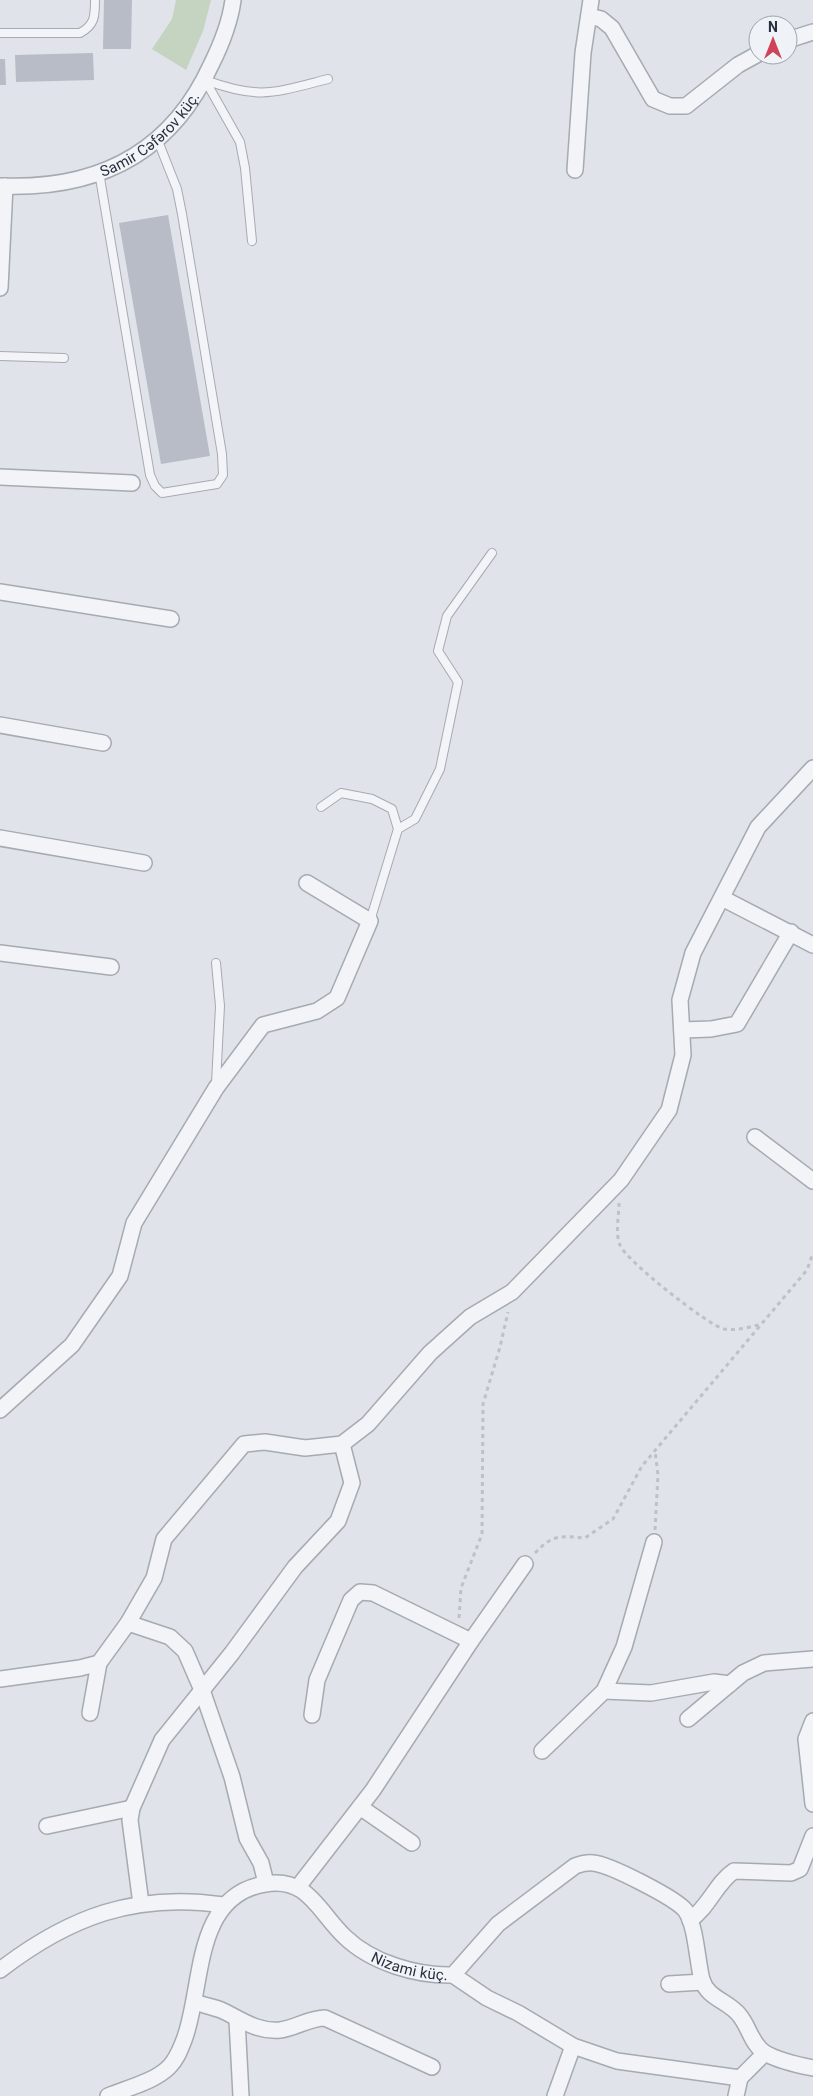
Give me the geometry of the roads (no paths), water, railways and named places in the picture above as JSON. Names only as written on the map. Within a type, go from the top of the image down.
[{"type":"street","name":"Samir Cəfərov küç.","points":[[3,186],[44,185],[99,172],[121,165],[158,141],[185,110],[204,80],[225,33],[232,0]]},
{"type":"street","points":[[576,170],[583,53],[591,0]]},
{"type":"street","points":[[589,16],[601,19],[612,28],[653,99],[670,106],[686,106],[738,65],[748,60]]},
{"type":"street","points":[[798,37],[813,32]]},
{"type":"street","points":[[0,288],[3,186]]},
{"type":"street","points":[[0,477],[132,483]]},
{"type":"street","points":[[0,592],[171,619]]},
{"type":"street","points":[[0,725],[102,743]]},
{"type":"street","points":[[90,1713],[99,1663],[128,1623],[154,1578],[164,1539],[244,1444],[265,1442],[305,1448],[342,1444],[368,1424],[430,1353],[470,1317],[512,1292],[621,1180],[669,1110],[683,1055],[680,1000],[693,953],[758,827],[813,768]]},
{"type":"street","points":[[0,838],[144,863]]},
{"type":"street","points":[[0,1410],[72,1345],[120,1276],[134,1223],[216,1088],[263,1025],[317,1011],[337,998],[370,920],[307,883]]},
{"type":"street","points":[[722,898],[813,945]]},
{"type":"street","points":[[682,1030],[711,1029],[737,1024],[791,932]]},
{"type":"street","points":[[0,953],[111,967]]},
{"type":"street","points":[[756,1137],[813,1181]]},
{"type":"street","points":[[141,1904],[130,1820],[132,1808],[162,1740],[295,1567],[338,1521],[352,1482],[342,1444]]},
{"type":"street","points":[[542,1751],[604,1691],[624,1647],[654,1542]]},
{"type":"street","points":[[108,2096],[156,2076],[169,2068],[177,2058],[189,2026],[195,2002],[202,1954],[223,1905],[234,1896],[266,1883],[283,1883],[298,1887],[360,1807],[470,1641],[525,1564]]},
{"type":"street","points":[[312,1715],[318,1680],[351,1600],[360,1592],[373,1593],[470,1641]]},
{"type":"street","points":[[128,1623],[170,1637],[184,1651],[202,1690],[232,1777],[247,1838],[261,1863],[266,1883]]},
{"type":"street","points":[[688,1719],[743,1673],[764,1663],[813,1659]]},
{"type":"street","points":[[0,1679],[80,1668],[99,1663]]},
{"type":"street","points":[[604,1691],[650,1693],[714,1682],[730,1684]]},
{"type":"street","points":[[813,1721],[806,1739],[813,1804]]},
{"type":"street","points":[[360,1807],[412,1843]]},
{"type":"street","points":[[47,1826],[132,1808]]},
{"type":"street","points":[[690,1920],[702,1912],[727,1876],[734,1871],[791,1873],[800,1869],[813,1836]]},
{"type":"street","name":"Nizami küç.","points":[[298,1887],[314,1900],[344,1937],[362,1950],[384,1962],[435,1976],[453,1975],[498,1924],[575,1866],[584,1862],[595,1863],[612,1869],[675,1900],[685,1910],[690,1920],[703,1982]]},
{"type":"street","points":[[0,1970],[28,1949],[66,1927],[121,1907],[198,1901],[223,1905]]},
{"type":"street","points":[[453,1975],[487,1998],[518,2013],[573,2046],[617,2061],[740,2078]]},
{"type":"street","points":[[669,1984],[703,1982],[711,1994],[730,2005],[740,2015],[755,2042],[766,2053],[813,2068]]},
{"type":"street","points":[[195,2002],[222,2010],[237,2020],[261,2029],[279,2030],[295,2027],[314,2018],[325,2018],[432,2067]]},
{"type":"street","points":[[237,2020],[241,2096]]},
{"type":"street","points":[[554,2096],[573,2046]]},
{"type":"street","points":[[736,2096],[740,2078],[766,2053]]},
{"type":"lane","points":[[0,33],[80,33],[89,28],[95,20],[95,0]]},
{"type":"lane","points":[[204,80],[236,91],[260,94],[328,79]]},
{"type":"lane","points":[[204,80],[240,142],[245,168],[252,241]]},
{"type":"lane","points":[[99,172],[150,475],[155,486],[162,493],[217,484],[223,475],[222,454],[182,214],[177,189],[158,141]]},
{"type":"lane","points":[[0,356],[64,358]]},
{"type":"lane","points":[[398,829],[415,819],[440,770],[458,682],[438,651],[447,616],[492,553]]},
{"type":"lane","points":[[321,807],[341,794],[372,800],[392,809],[398,829],[370,920]]},
{"type":"lane","points":[[216,963],[220,1006],[216,1088]]}]
